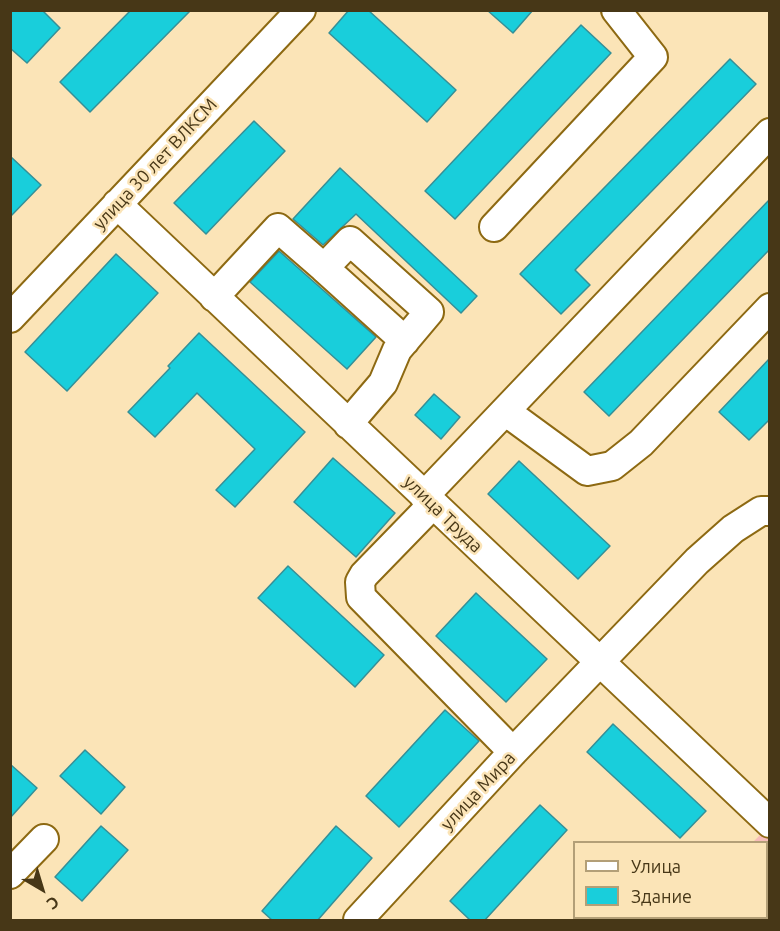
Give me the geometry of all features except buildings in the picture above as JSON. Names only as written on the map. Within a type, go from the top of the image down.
[{"type":"street","name":"улица 30 лет ВЛКСМ","points":[[10,318],[301,10]]},
{"type":"street","points":[[494,227],[653,57],[616,10]]},
{"type":"street","points":[[513,752],[361,597],[360,582],[505,411],[770,133]]},
{"type":"street","name":"улица Труда","points":[[117,204],[770,823]]},
{"type":"street","points":[[214,297],[278,228],[405,341]]},
{"type":"street","points":[[324,268],[350,241],[429,312],[397,350],[383,382],[348,424]]},
{"type":"street","points":[[505,411],[587,471],[612,466],[641,443],[770,308]]},
{"type":"street","name":"улица Мира","points":[[358,921],[513,752],[697,561],[733,529],[761,510],[770,511]]},
{"type":"street","points":[[10,874],[44,838]]},
{"type":"shaded area","points":[[764,831],[769,836],[769,920],[716,920],[768,919],[768,841],[754,841]]}]
